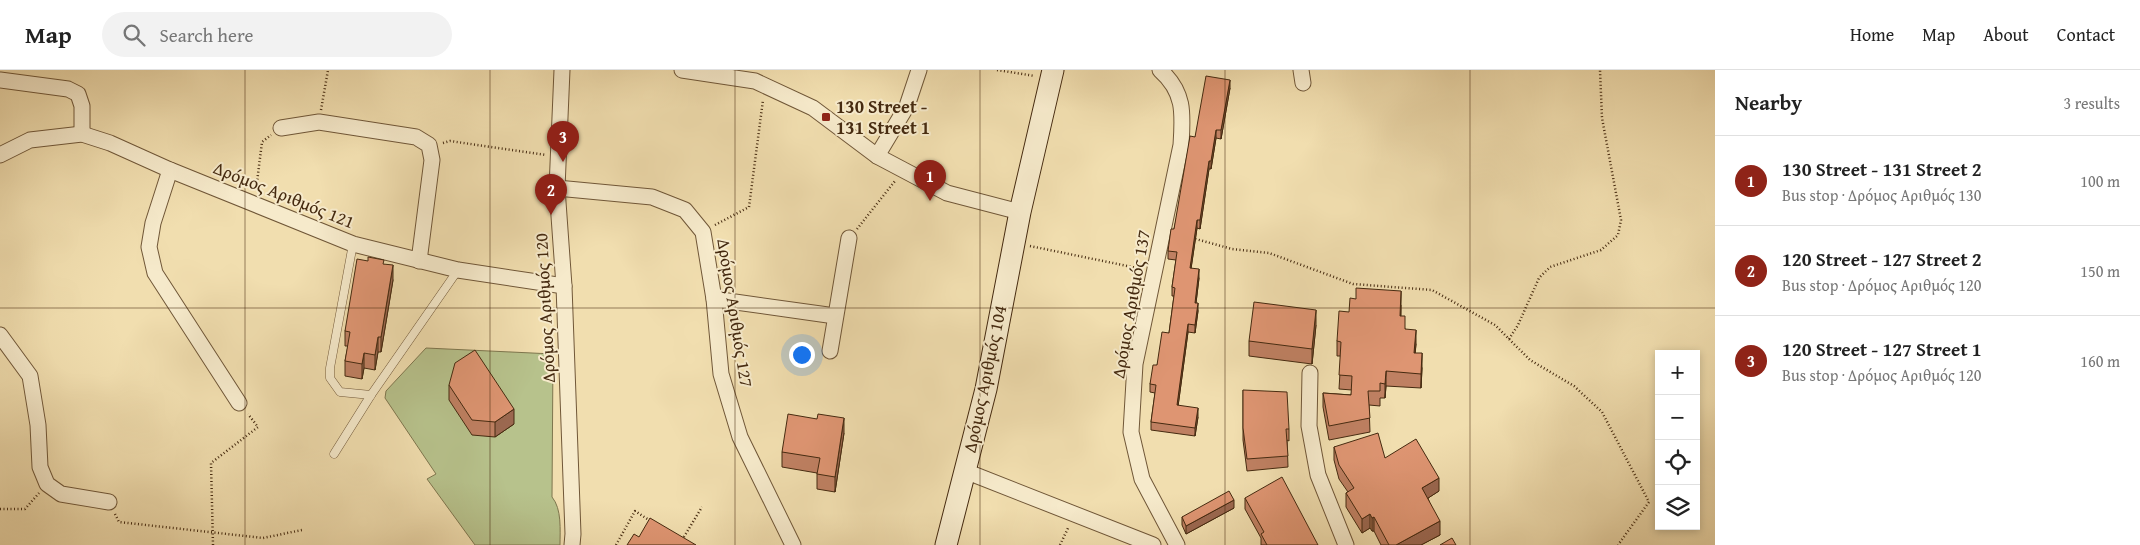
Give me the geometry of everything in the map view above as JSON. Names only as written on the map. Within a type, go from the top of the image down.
[{"type":"street","name":"Δρόμος Αριθμός 120","points":[[562,70],[557,188],[564,286],[572,545]]},
{"type":"street","points":[[682,70],[755,81],[813,108],[877,156],[947,193],[1020,212]]},
{"type":"street","points":[[877,156],[907,106],[919,70]]},
{"type":"street","name":"Δρόμος Αριθμός 137","points":[[1160,70],[1173,81],[1183,113],[1181,145],[1135,364],[1131,432],[1142,479],[1177,545]]},
{"type":"street","name":"Δρόμος Αριθμός 104","points":[[946,545],[986,389],[1020,212],[1053,74]]},
{"type":"street","points":[[0,80],[68,88],[78,94],[82,106],[82,134]]},
{"type":"street","points":[[281,128],[319,122],[416,137],[429,145],[432,160],[419,261]]},
{"type":"street","name":"Δρόμος Αριθμός 121","points":[[0,155],[30,140],[82,134],[110,143],[170,170],[353,244],[458,270],[564,286]]},
{"type":"street","points":[[170,170],[153,223],[149,247],[155,273],[239,403]]},
{"type":"street","name":"Δρόμος Αριθμός 127","points":[[557,188],[652,198],[685,210],[704,232],[714,299],[721,374],[740,437],[793,545]]},
{"type":"street","points":[[830,351],[849,238]]},
{"type":"street","points":[[714,299],[836,316]]},
{"type":"street","points":[[0,335],[30,376],[38,425],[40,467],[47,484],[61,494],[109,502]]},
{"type":"street","points":[[1310,373],[1309,426],[1318,475],[1346,545]]},
{"type":"street","points":[[965,471],[1153,545]]},
{"type":"lane","points":[[353,244],[330,368],[330,378],[340,392],[371,395]]},
{"type":"lane","points":[[334,454],[371,395],[458,270]]},
{"type":"path","points":[[319,122],[328,70]]},
{"type":"path","points":[[997,70],[1053,74]]},
{"type":"path","points":[[1509,339],[1518,325],[1539,278],[1550,267],[1601,250],[1618,236],[1621,220],[1602,118],[1600,70]]},
{"type":"path","points":[[704,232],[749,207],[765,86]]},
{"type":"path","points":[[254,204],[262,142],[281,128]]},
{"type":"path","points":[[429,145],[450,142],[558,156]]},
{"type":"path","points":[[849,238],[904,170]]},
{"type":"path","points":[[1189,237],[1232,249],[1269,253],[1353,284],[1432,290],[1495,326],[1530,360],[1574,386],[1602,412],[1649,502],[1618,545]]},
{"type":"path","points":[[1014,243],[1155,271]]},
{"type":"path","points":[[213,545],[211,463],[258,427],[239,403]]},
{"type":"path","points":[[0,509],[25,509],[47,484]]},
{"type":"path","points":[[109,502],[119,522],[263,538],[302,530]]},
{"type":"path","points":[[686,545],[681,542],[702,507]]},
{"type":"path","points":[[616,545],[635,511],[658,526]]},
{"type":"path","points":[[1060,545],[1076,514]]},
{"type":"green space","points":[[426,348],[553,354],[552,497],[559,514],[560,545],[475,545],[427,479],[436,474],[385,398],[386,391]]},
{"type":"building","points":[[1206,76],[1230,80],[1221,130],[1216,130],[1211,161],[1209,161],[1190,268],[1199,269],[1195,303],[1198,303],[1195,325],[1188,324],[1177,405],[1198,408],[1195,428],[1151,422],[1156,385],[1150,384],[1153,365],[1157,365],[1162,332],[1169,333],[1175,288],[1172,287],[1177,252],[1168,251],[1171,229],[1174,229],[1190,136],[1195,137]]},
{"type":"building","points":[[368,257],[384,260],[383,264],[393,265],[381,337],[378,337],[375,355],[364,353],[362,364],[345,361],[350,332],[345,331],[357,259],[368,261]]},
{"type":"building","points":[[1356,288],[1401,291],[1400,316],[1405,316],[1405,329],[1416,330],[1414,353],[1422,353],[1421,374],[1386,371],[1385,384],[1380,383],[1380,391],[1368,391],[1370,418],[1329,426],[1323,393],[1351,395],[1352,376],[1339,375],[1341,342],[1337,341],[1339,311],[1349,312],[1350,298],[1356,299]]},
{"type":"building","points":[[1254,302],[1316,310],[1312,349],[1249,341]]},
{"type":"building","points":[[475,350],[514,409],[495,422],[472,420],[449,385],[455,363]]},
{"type":"building","points":[[1243,390],[1287,392],[1289,429],[1286,429],[1288,456],[1247,459],[1243,428]]},
{"type":"building","points":[[788,414],[817,419],[818,414],[844,418],[835,477],[817,474],[820,458],[782,452]]},
{"type":"building","points":[[1378,433],[1385,458],[1416,439],[1439,478],[1422,488],[1440,521],[1396,545],[1389,545],[1374,517],[1372,518],[1370,514],[1362,519],[1346,493],[1354,488],[1339,465],[1334,447]]},
{"type":"building","points":[[1282,477],[1318,545],[1267,545],[1261,534],[1264,532],[1245,498]]},
{"type":"building","points":[[1229,491],[1234,500],[1186,526],[1182,517]]},
{"type":"building","points":[[650,518],[696,545],[627,545],[634,534],[639,537]]},
{"type":"building","points":[[1452,538],[1456,545],[1440,545]]},
{"type":"place","name":"130 Street - 131 Street 1","points":[[826,117]]},
{"type":"place","name":"120 Street - 127 Street 1","points":[[563,162]]},
{"type":"place","name":"130 Street - 131 Street 2","points":[[930,201]]},
{"type":"place","name":"120 Street - 127 Street 2","points":[[551,215]]}]
